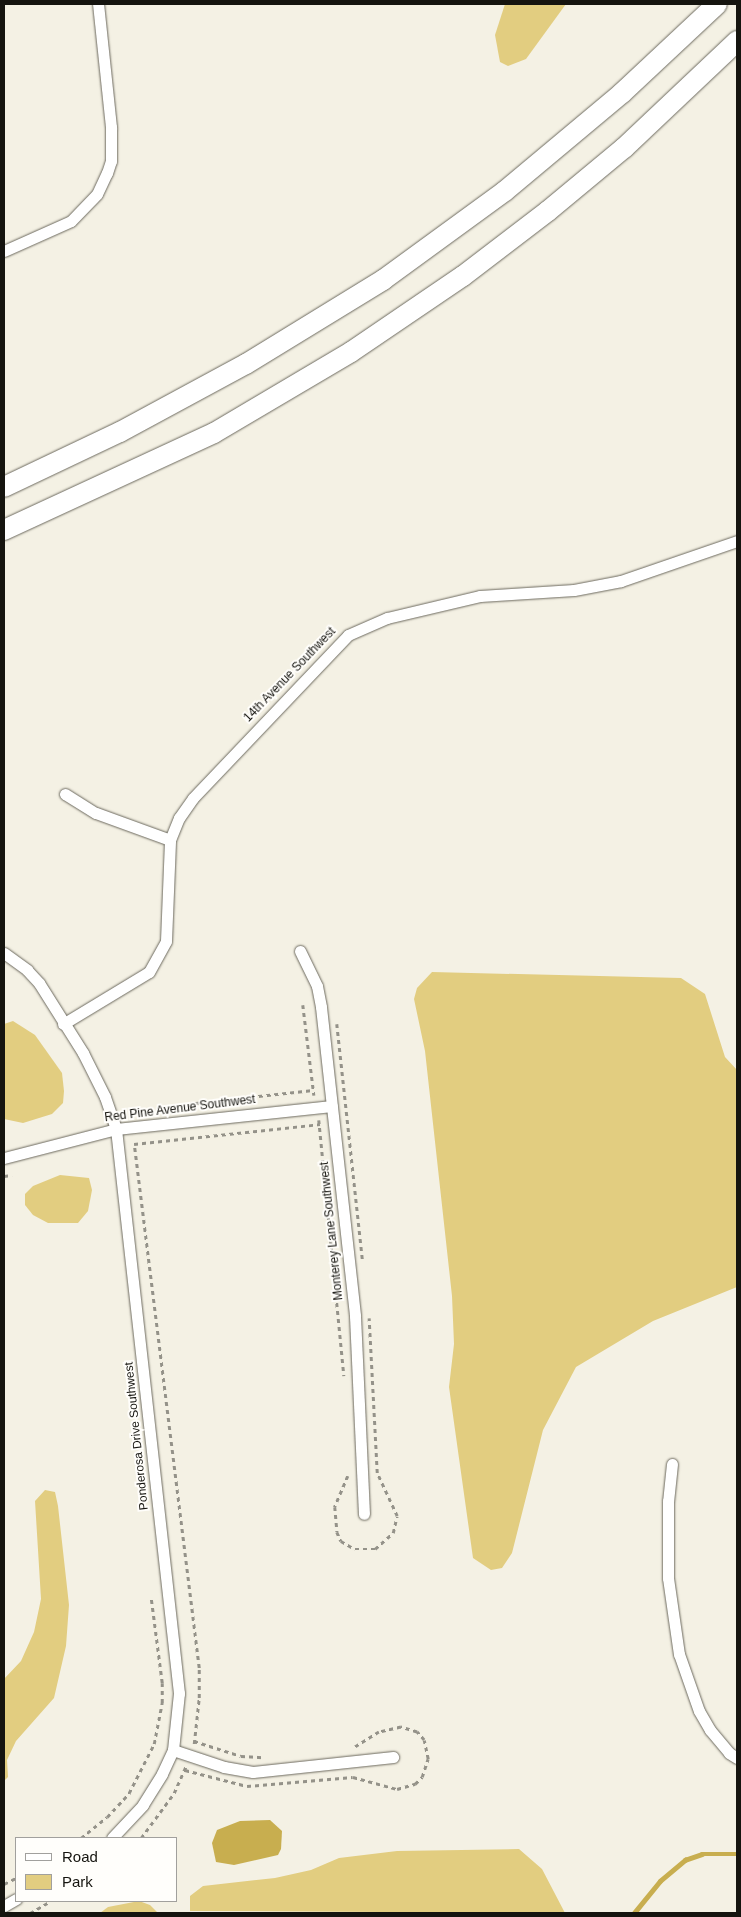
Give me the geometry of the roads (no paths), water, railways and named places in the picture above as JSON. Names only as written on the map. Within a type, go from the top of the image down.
[{"type":"highway","points":[[4,487],[162,410],[246,364],[383,280],[505,191],[622,93],[717,4]]},
{"type":"highway","points":[[4,530],[214,433],[351,352],[463,276],[548,211],[631,142],[737,41]]},
{"type":"street","points":[[4,251],[71,221],[97,194],[108,173],[111,161],[111,127],[98,4]]},
{"type":"street","name":"14th Avenue Southwest","points":[[63,1024],[149,972],[160,956],[169,922],[170,840],[173,829],[192,798],[348,635],[387,618],[480,596],[574,590],[621,581],[737,542]]},
{"type":"street","points":[[65,794],[96,813],[170,840]]},
{"type":"street","name":"Monterey Lane Southwest","points":[[300,951],[317,986],[332,1106],[355,1316],[364,1514]]},
{"type":"street","name":"Ponderosa Drive Southwest","points":[[4,953],[38,983],[105,1097],[116,1129],[179,1674],[179,1708],[173,1750],[143,1805],[113,1837]]},
{"type":"street","name":"Red Pine Avenue Southwest","points":[[4,1158],[116,1129],[332,1106]]},
{"type":"street","points":[[672,1464],[668,1501],[668,1569],[679,1654],[699,1711],[716,1738],[737,1758]]},
{"type":"street","points":[[173,1750],[233,1769],[254,1772],[393,1757]]},
{"type":"street","points":[[4,1906],[15,1900]]},
{"type":"waterway","points":[[634,1913],[660,1881],[685,1860],[702,1854],[737,1854]]}]
